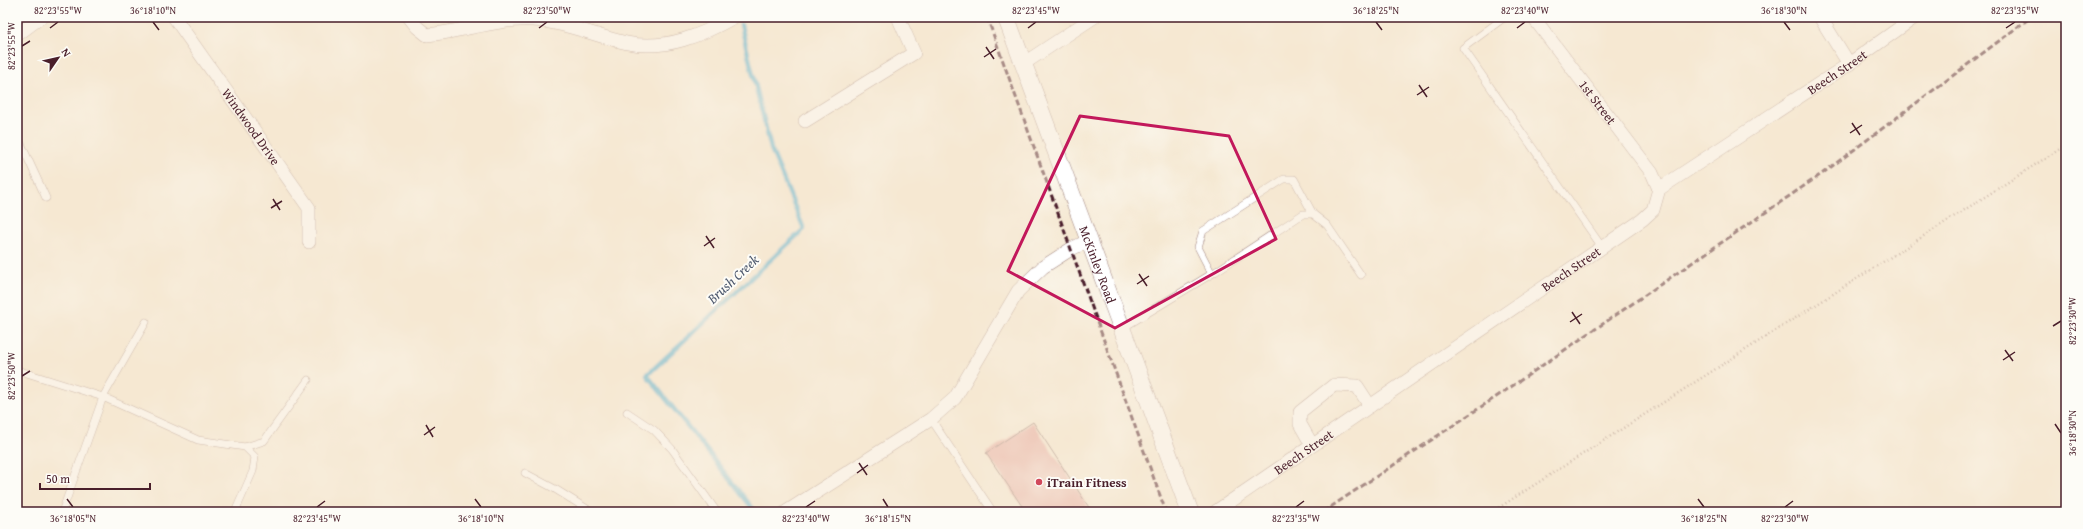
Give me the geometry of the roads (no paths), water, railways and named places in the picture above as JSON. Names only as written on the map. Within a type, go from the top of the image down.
[{"type":"street","points":[[17,35],[41,17]]},
{"type":"street","name":"Windwood Drive","points":[[174,17],[309,208],[310,242]]},
{"type":"street","points":[[409,17],[417,27],[427,35],[464,30],[508,21],[531,20],[552,22],[628,43],[662,45],[694,37],[734,17]]},
{"type":"street","points":[[805,121],[914,53],[898,17]]},
{"type":"street","name":"McKinley Road","points":[[1006,17],[1088,242],[1190,512]]},
{"type":"street","points":[[1023,64],[1094,17]]},
{"type":"street","name":"1st Street","points":[[1533,17],[1652,173],[1659,189]]},
{"type":"street","points":[[1820,17],[1849,64]]},
{"type":"street","name":"Beech Street","points":[[1215,512],[1642,220],[1653,210],[1659,189],[1849,64],[1915,17]]},
{"type":"street","points":[[786,512],[931,419],[955,398],[1018,291],[1043,267],[1071,249],[1088,242]]},
{"type":"street","points":[[1312,445],[1300,424],[1300,412],[1334,384],[1357,386],[1370,406]]},
{"type":"lane","points":[[1505,17],[1462,48],[1602,247]]},
{"type":"lane","points":[[17,135],[46,198]]},
{"type":"lane","points":[[1212,274],[1198,247],[1203,231],[1284,179],[1294,179],[1313,214],[1327,225],[1361,275]]},
{"type":"lane","points":[[1121,329],[1212,274],[1302,214],[1313,214]]},
{"type":"lane","points":[[62,512],[103,397],[146,322]]},
{"type":"lane","points":[[17,370],[103,397],[198,440],[246,447],[264,441],[308,380]]},
{"type":"lane","points":[[627,412],[654,430],[672,449],[718,512]]},
{"type":"lane","points":[[931,419],[993,512]]},
{"type":"lane","points":[[235,512],[252,471],[255,457],[246,447]]},
{"type":"lane","points":[[525,473],[556,489],[592,512]]},
{"type":"waterway","name":"Brush Creek","points":[[741,25],[771,149],[804,229],[647,375],[754,510]]},
{"type":"railway","points":[[987,17],[1166,512]]},
{"type":"railway","points":[[1323,512],[1502,393],[1823,173],[2031,17]]},
{"type":"place","name":"iTrain Fitness","points":[[1039,482]]}]
